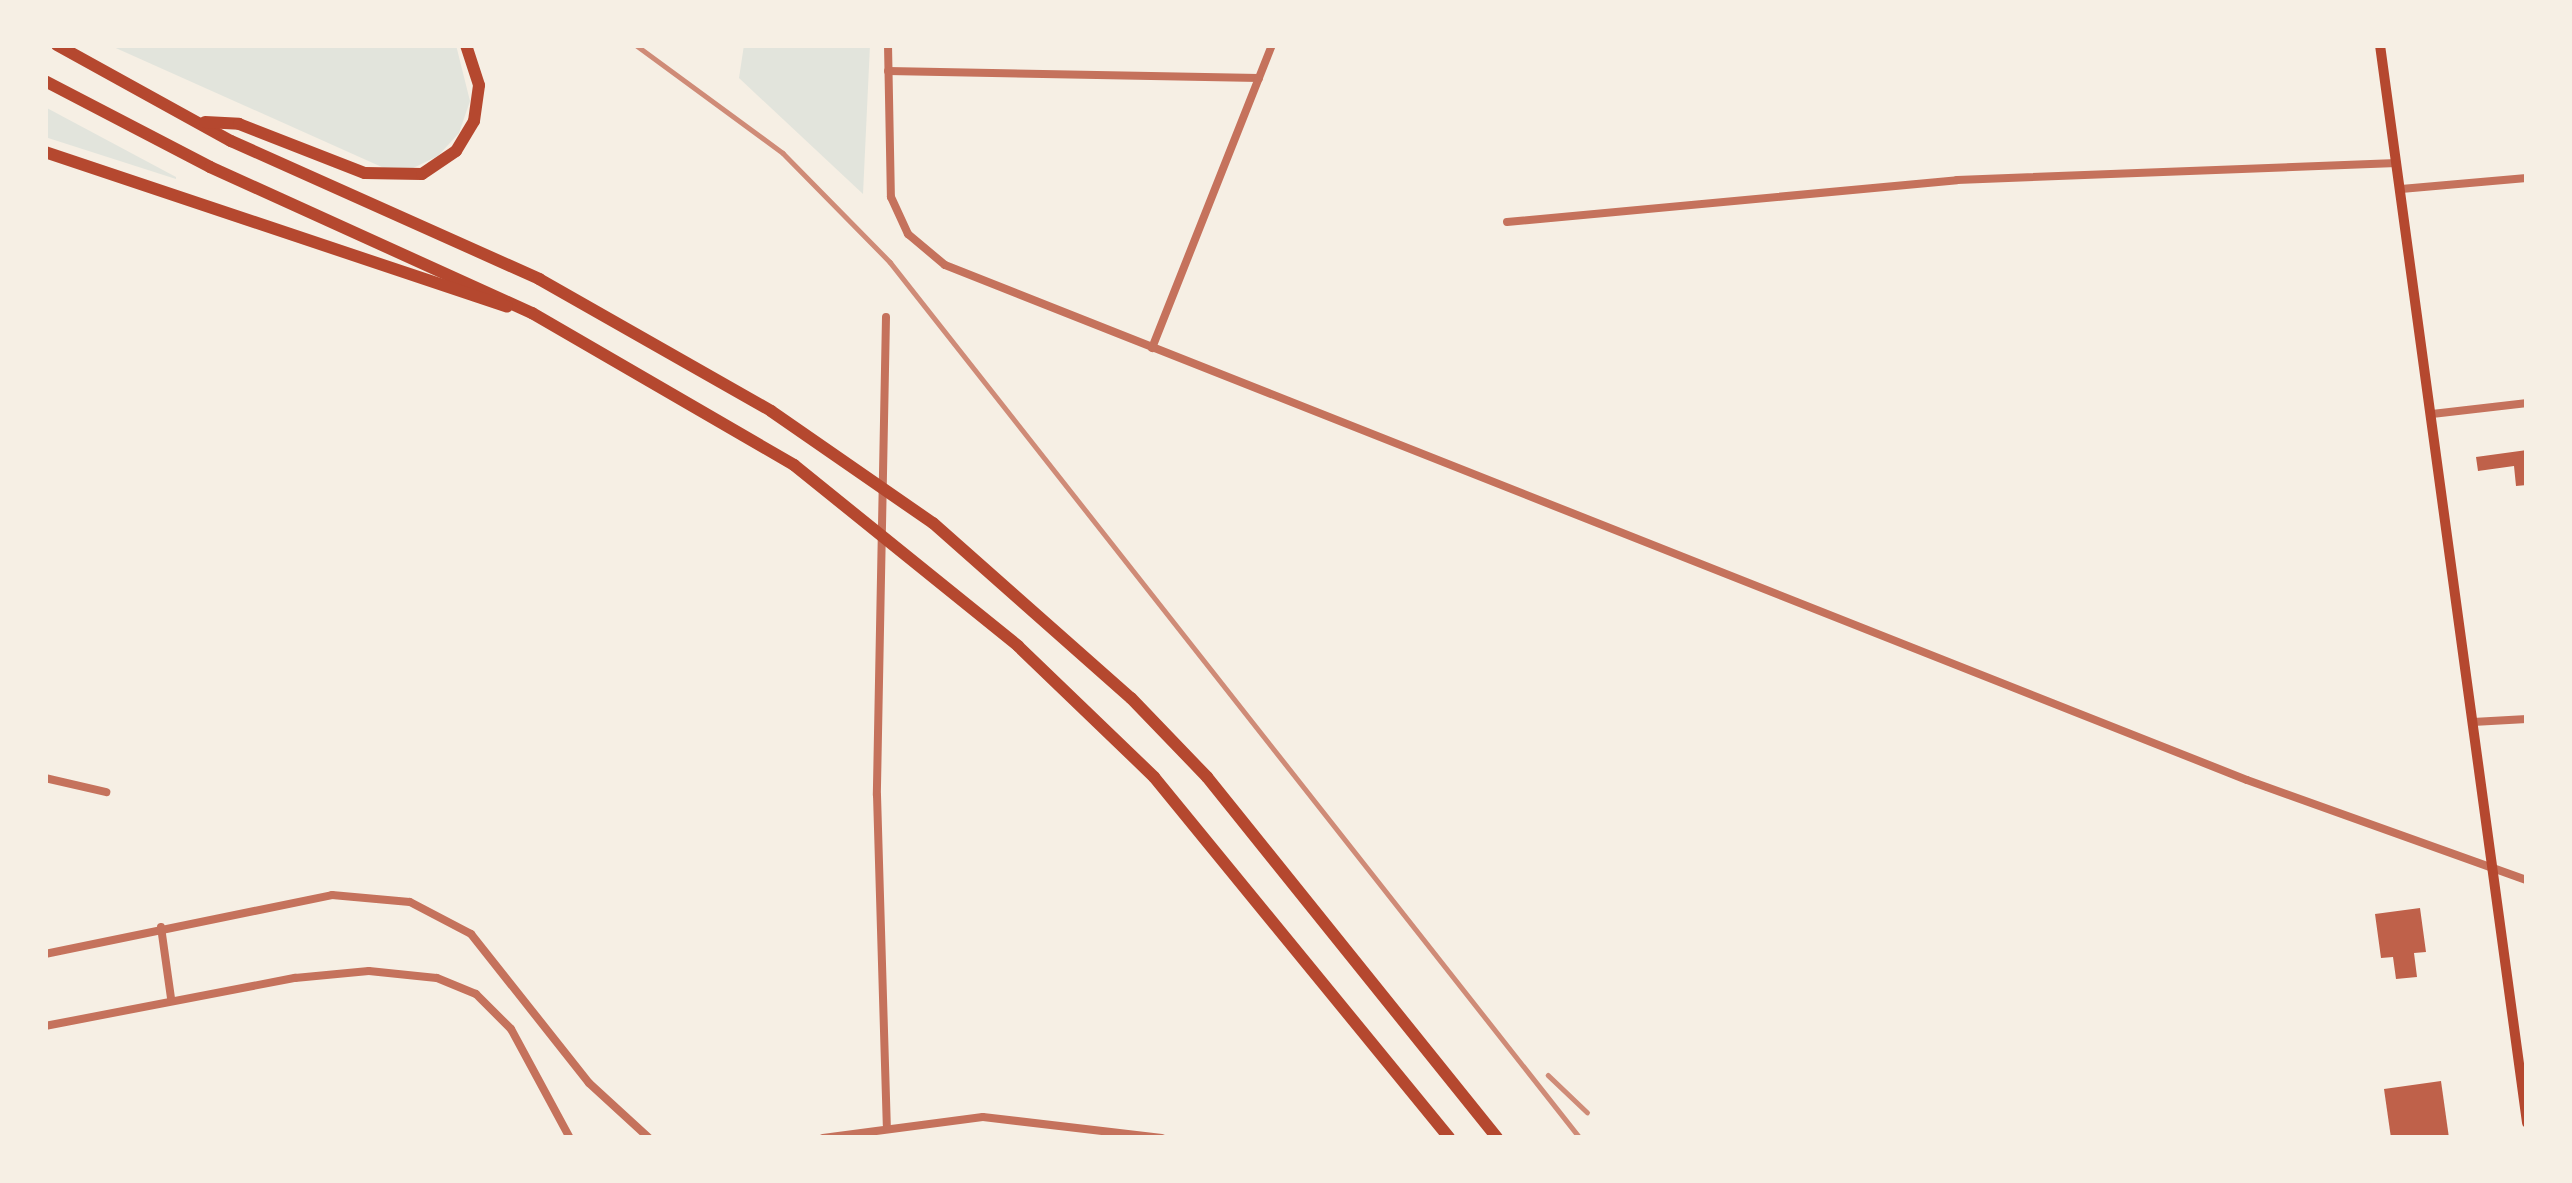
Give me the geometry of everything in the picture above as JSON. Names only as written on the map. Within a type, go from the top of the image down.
[{"type":"highway","points":[[57,45],[201,122],[539,279],[771,411],[933,524],[1131,698],[1207,777],[1497,1138]]},
{"type":"highway","points":[[201,122],[239,124],[365,173],[422,174],[456,152],[474,121],[479,85],[466,45]]},
{"type":"highway","points":[[45,81],[210,166],[532,313],[705,408],[841,501],[924,565],[1154,777],[1448,1138]]},
{"type":"highway","points":[[45,152],[532,313]]},
{"type":"main road","points":[[2380,45],[2527,1123]]},
{"type":"street","points":[[888,45],[891,197],[908,234],[955,270],[2492,871],[2527,880]]},
{"type":"street","points":[[1152,348],[1272,45]]},
{"type":"street","points":[[888,71],[1259,78]]},
{"type":"street","points":[[1507,222],[1957,181],[2397,163]]},
{"type":"street","points":[[2401,189],[2527,178]]},
{"type":"street","points":[[886,317],[877,795],[887,1125]]},
{"type":"street","points":[[2432,414],[2527,404]]},
{"type":"street","points":[[2473,722],[2527,719]]},
{"type":"street","points":[[45,778],[106,792]]},
{"type":"street","points":[[45,954],[332,895],[410,902],[471,934],[589,1083],[649,1138]]},
{"type":"street","points":[[161,927],[171,998]]},
{"type":"street","points":[[45,1026],[171,998],[369,971],[447,980],[476,994],[511,1029],[570,1138]]},
{"type":"street","points":[[823,1138],[887,1125],[1015,1118],[1162,1138]]},
{"type":"shaded area","points":[[109,45],[456,45],[470,101],[459,133],[438,156],[411,169],[384,168]]},
{"type":"shaded area","points":[[744,45],[870,45],[863,194],[739,78]]},
{"type":"shaded area","points":[[45,107],[176,177],[176,179],[45,137]]},
{"type":"building","points":[[2527,450],[2527,485],[2516,486],[2514,466],[2478,471],[2476,457]]},
{"type":"building","points":[[2420,908],[2426,952],[2414,953],[2417,977],[2396,979],[2393,957],[2381,958],[2375,914]]},
{"type":"building","points":[[2441,1081],[2449,1138],[2391,1138],[2384,1089]]},
{"type":"railway","points":[[636,45],[783,153],[890,262],[1580,1138]]},
{"type":"railway","points":[[1548,1075],[1587,1112]]}]
